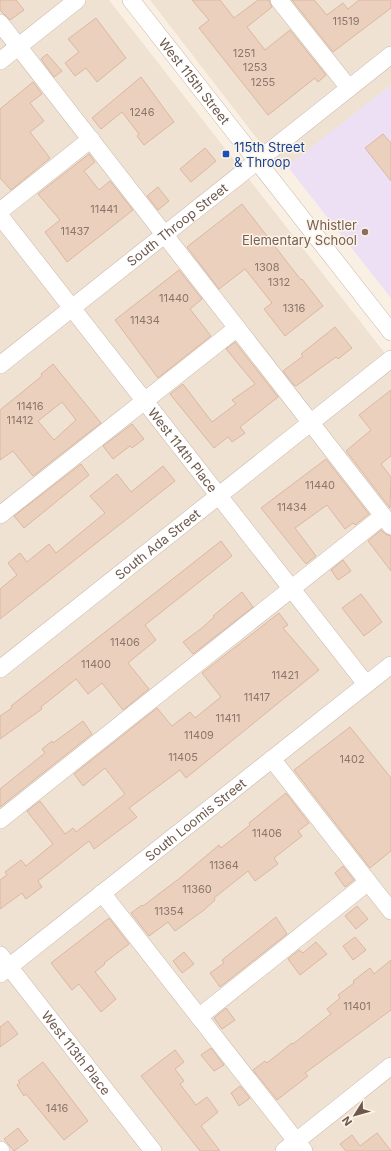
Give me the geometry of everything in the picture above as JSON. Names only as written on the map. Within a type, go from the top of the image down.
[{"type":"street","points":[[0,61],[77,0]]},
{"type":"street","name":"West 115th Street","points":[[131,0],[391,332]]},
{"type":"street","points":[[279,0],[349,88]]},
{"type":"street","points":[[0,23],[387,521],[291,589],[0,820]]},
{"type":"street","name":"South Throop Street","points":[[0,365],[391,55]]},
{"type":"street","points":[[0,211],[91,139]]},
{"type":"street","name":"West 114th Place","points":[[0,216],[366,684]]},
{"type":"street","points":[[0,515],[237,328]]},
{"type":"street","name":"South Ada Street","points":[[0,669],[391,359]]},
{"type":"street","name":"South Loomis Street","points":[[3,965],[102,893],[391,665]]},
{"type":"street","points":[[272,759],[391,911]]},
{"type":"street","points":[[199,1017],[368,882]]},
{"type":"street","points":[[102,893],[199,1017],[295,1148],[391,1066]]},
{"type":"street","name":"West 113th Place","points":[[3,965],[153,1151]]},
{"type":"shaded area","points":[[0,0],[109,0],[391,361],[391,1151],[0,1151]]},
{"type":"shaded area","points":[[150,0],[391,0],[391,85],[282,171]]},
{"type":"shaded area","name":"Whistler Elementary School","points":[[391,85],[391,298],[287,166]]},
{"type":"building","points":[[0,0],[16,0],[24,10],[10,20],[0,10]]},
{"type":"building","points":[[192,0],[220,0],[234,18],[258,0],[269,0],[272,7],[247,27],[265,50],[290,30],[326,75],[318,82],[315,78],[268,115],[199,28],[209,20]]},
{"type":"building","points":[[292,0],[314,0],[327,15],[343,3],[348,9],[359,0],[391,0],[391,8],[333,52]]},
{"type":"building","points":[[96,18],[126,58],[97,82],[86,68],[75,76],[65,63],[79,52],[68,39]]},
{"type":"building","points":[[47,54],[62,71],[54,77],[41,59]]},
{"type":"building","points":[[141,77],[174,122],[144,145],[137,136],[139,134],[122,112],[101,129],[92,118]]},
{"type":"building","points":[[33,82],[42,94],[30,103],[44,121],[30,132],[50,158],[11,190],[0,178],[0,109]]},
{"type":"building","points":[[383,134],[391,143],[391,181],[365,148]]},
{"type":"building","points":[[205,148],[216,161],[191,182],[180,169]]},
{"type":"building","points":[[89,154],[95,162],[84,171],[99,190],[110,181],[133,210],[67,262],[45,232],[60,220],[38,194]]},
{"type":"building","points":[[158,187],[169,201],[158,210],[147,196]]},
{"type":"building","points":[[242,204],[323,306],[285,336],[264,309],[272,303],[245,269],[219,289],[187,247]]},
{"type":"building","points":[[179,270],[202,299],[190,309],[211,336],[158,378],[115,320]]},
{"type":"building","points":[[335,327],[352,348],[338,359],[336,357],[296,386],[294,385],[283,371],[303,356],[301,354]]},
{"type":"building","points":[[235,342],[278,397],[240,427],[245,433],[232,442],[228,437],[214,448],[170,394],[183,384],[212,422],[236,404],[232,400],[255,384],[226,349]]},
{"type":"building","points":[[53,364],[101,423],[33,476],[13,451],[0,460],[0,410],[42,376],[41,374]],"holes":[[[62,402],[76,420],[54,440],[38,421]]]},
{"type":"building","points":[[391,390],[391,456],[381,464],[391,477],[390,508],[346,451],[371,430],[359,415]]},
{"type":"building","points":[[132,424],[144,439],[132,448],[130,446],[113,459],[103,446]]},
{"type":"building","points":[[326,459],[369,514],[355,525],[353,523],[345,529],[327,505],[295,528],[316,556],[306,564],[261,508]]},
{"type":"building","points":[[81,464],[89,475],[24,528],[14,516]]},
{"type":"building","points":[[163,466],[175,481],[0,619],[0,589],[17,575],[8,563],[20,553],[27,562],[49,544],[56,553],[105,513],[90,496],[117,474],[131,492]]},
{"type":"building","points":[[381,530],[387,535],[391,536],[391,571],[368,541]]},
{"type":"building","points":[[221,541],[232,556],[145,625],[156,640],[128,663],[149,689],[123,710],[102,683],[88,694],[76,679],[41,707],[42,709],[0,739],[0,716],[12,708],[11,706]]},
{"type":"building","points":[[343,560],[351,571],[338,580],[331,570]]},
{"type":"building","points":[[242,592],[253,607],[193,654],[183,642],[202,628],[214,617],[213,616]]},
{"type":"building","points":[[361,594],[382,622],[364,636],[342,608]]},
{"type":"building","points":[[279,613],[288,625],[283,628],[319,670],[186,778],[180,770],[129,808],[137,817],[121,829],[94,849],[89,841],[38,881],[42,887],[26,899],[22,893],[0,909],[0,880],[7,875],[5,872],[21,860],[26,866],[53,844],[27,811],[40,801],[65,834],[73,828],[76,832],[125,794],[105,768],[83,786],[74,774],[157,708],[172,726],[190,712],[195,718],[221,697],[202,673]]},
{"type":"building","points":[[83,721],[92,734],[0,807],[0,789],[45,753],[42,749],[52,741],[53,743]]},
{"type":"building","points":[[350,727],[391,778],[391,851],[370,868],[294,770]]},
{"type":"building","points":[[286,793],[309,823],[298,831],[302,836],[274,858],[278,864],[255,881],[248,871],[214,898],[215,900],[204,910],[175,931],[168,922],[149,936],[131,913],[142,905],[143,906],[180,878],[219,845],[221,848]]},
{"type":"building","points":[[343,866],[354,880],[345,887],[335,873]]},
{"type":"building","points":[[357,906],[368,919],[356,929],[345,916]]},
{"type":"building","points":[[276,917],[287,934],[220,987],[210,973],[224,963],[222,960]]},
{"type":"building","points":[[109,918],[129,944],[104,963],[105,964],[95,972],[116,999],[101,1012],[79,984],[72,990],[51,963]]},
{"type":"building","points":[[355,937],[366,950],[353,960],[343,946]]},
{"type":"building","points":[[316,942],[327,954],[300,975],[288,959],[299,950],[303,953]]},
{"type":"building","points":[[184,952],[194,964],[182,973],[173,961]]},
{"type":"building","points":[[391,960],[391,1010],[305,1073],[308,1076],[277,1100],[253,1070],[265,1061],[267,1063],[331,1014],[327,1009],[340,998],[338,995],[354,983],[353,981],[370,968],[374,974]]},
{"type":"building","points":[[226,1008],[235,1020],[222,1029],[214,1018]]},
{"type":"building","points":[[8,1021],[18,1034],[0,1047],[0,1027]]},
{"type":"building","points":[[211,1048],[224,1065],[214,1071],[201,1055]]},
{"type":"building","points":[[175,1050],[184,1062],[175,1069],[184,1081],[180,1084],[196,1105],[207,1097],[218,1112],[201,1126],[220,1151],[200,1151],[141,1076]]},
{"type":"building","points":[[43,1062],[88,1121],[64,1140],[26,1094],[24,1096],[17,1085],[20,1083],[18,1081]]},
{"type":"building","points":[[240,1086],[250,1098],[239,1106],[231,1093]]},
{"type":"building","points":[[18,1128],[28,1141],[14,1151],[4,1139]]},
{"type":"building","points":[[377,1133],[391,1151],[346,1151],[340,1144],[352,1135],[360,1146]]},
{"type":"place","name":"115th Street & Throop","points":[[226,154]]},
{"type":"place","name":"Whistler Elementary School","points":[[365,232]]}]
